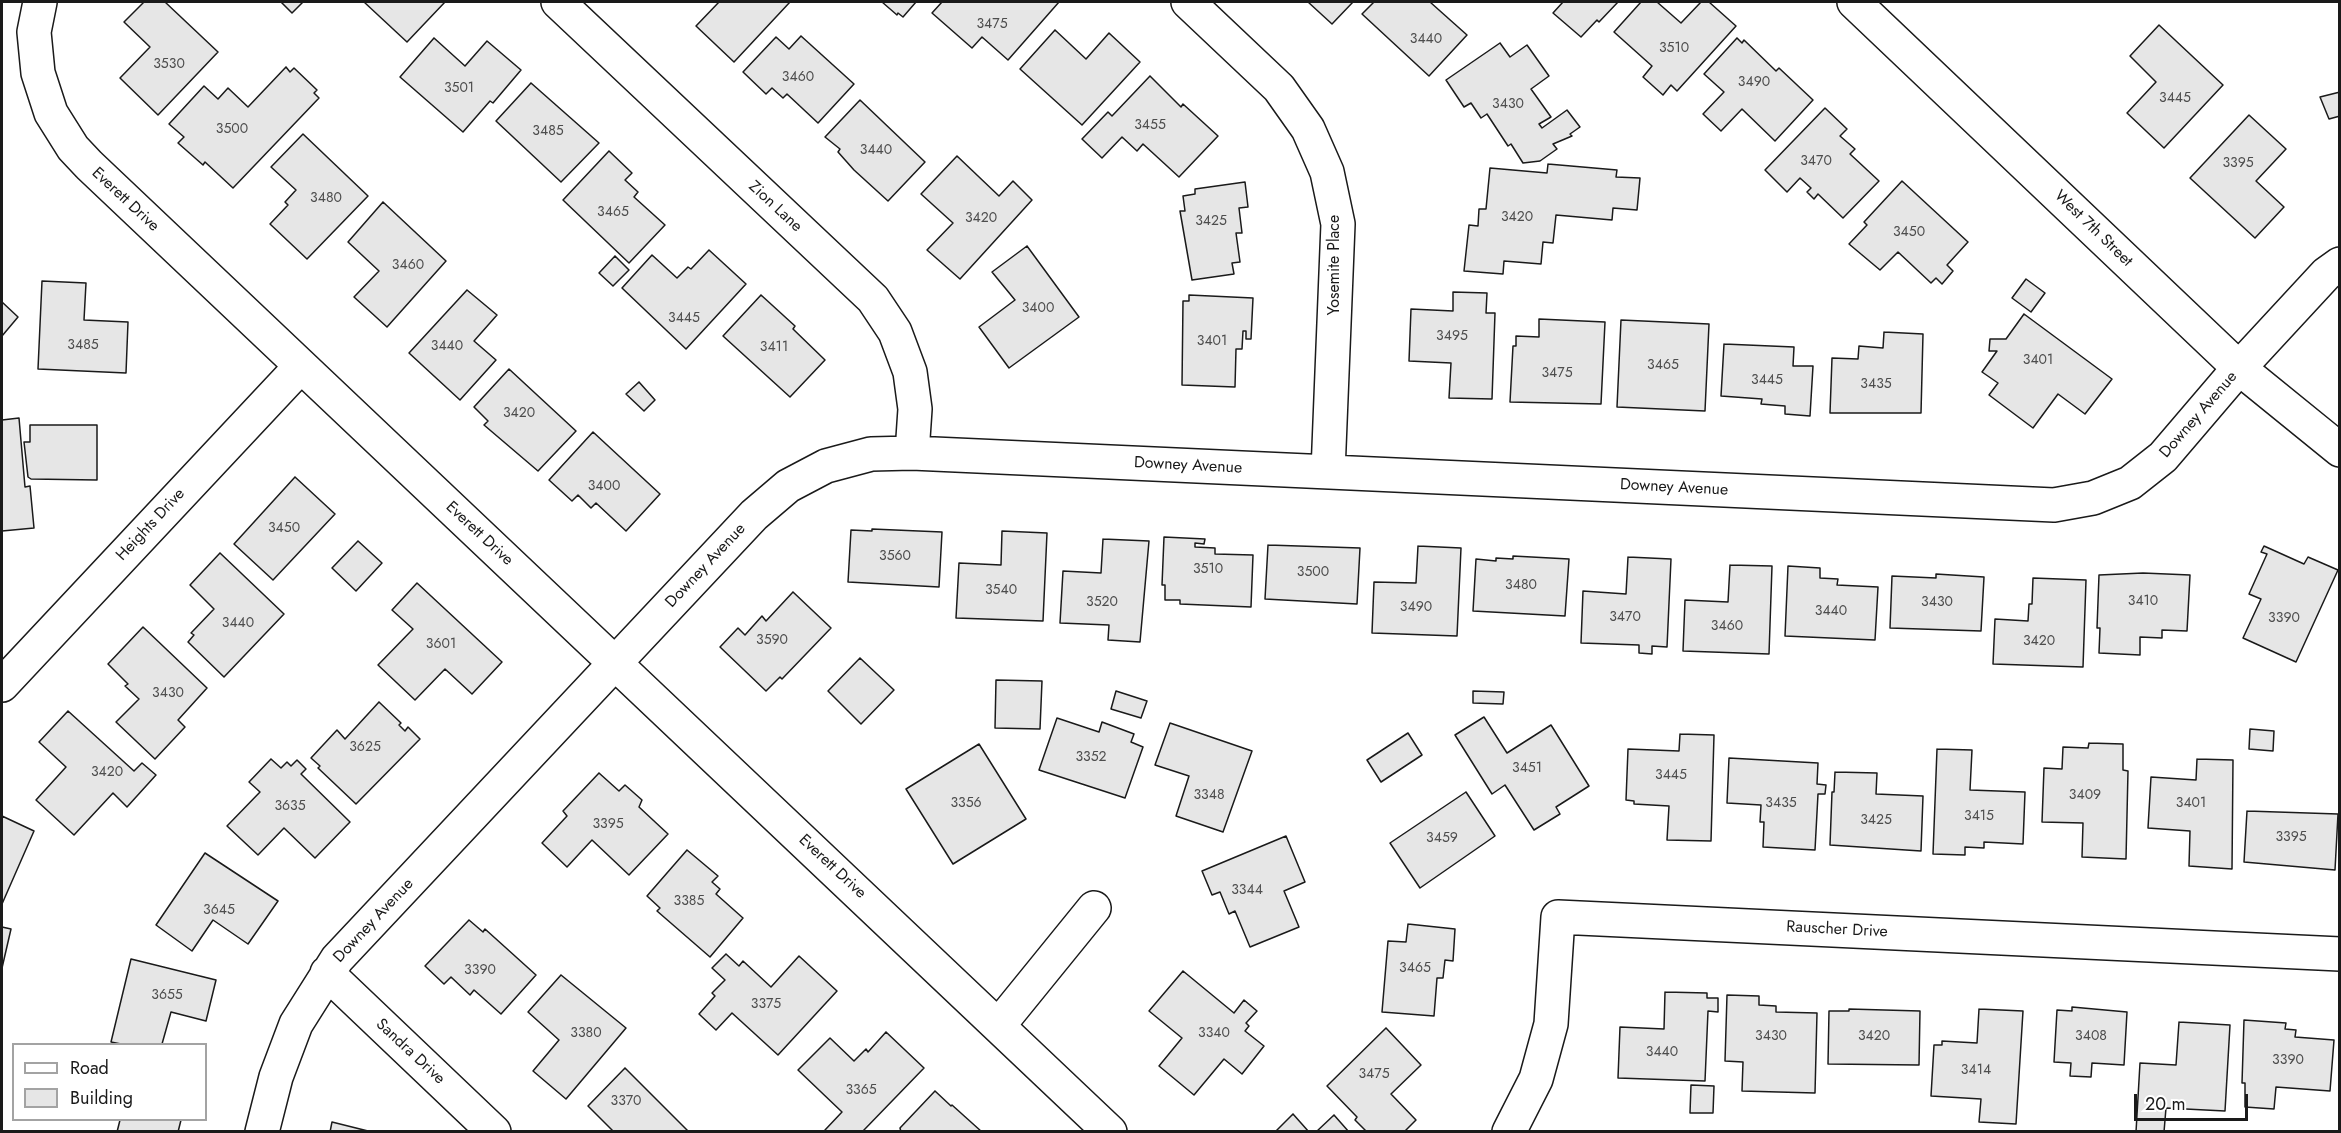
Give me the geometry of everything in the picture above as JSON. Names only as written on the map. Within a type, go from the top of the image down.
[{"type":"street","name":"Everett Drive","points":[[39,2],[34,32],[38,73],[51,113],[73,148],[89,165],[1110,1131]]},
{"type":"street","name":"Zion Lane","points":[[558,2],[873,299],[895,332],[910,372],[915,409],[912,453]]},
{"type":"street","name":"Yosemite Place","points":[[1188,2],[1279,88],[1308,129],[1327,172],[1338,224],[1328,472]]},
{"type":"street","name":"West 7th Street","points":[[1854,2],[2240,368],[2340,450]]},
{"type":"street","name":"Downey Avenue","points":[[262,1131],[276,1077],[296,1024],[337,959],[754,515],[788,486],[826,466],[871,454],[912,453],[2054,505],[2093,498],[2130,483],[2163,457],[2326,274],[2340,264]]},
{"type":"street","name":"Heights Drive","points":[[2,685],[301,366]]},
{"type":"street","points":[[999,1025],[1095,908]]},
{"type":"street","name":"Rauscher Drive","points":[[1509,1131],[1536,1079],[1551,1024],[1558,917],[2340,954]]},
{"type":"street","name":"Sandra Drive","points":[[327,973],[494,1131]]},
{"type":"building","points":[[144,2],[165,2],[218,52],[158,115],[120,78],[150,47],[124,22]]},
{"type":"building","points":[[281,2],[303,2],[292,13]]},
{"type":"building","points":[[364,2],[445,2],[407,42]]},
{"type":"building","points":[[719,2],[790,2],[734,62],[696,26]]},
{"type":"building","points":[[882,2],[916,2],[903,17],[898,13],[897,15]]},
{"type":"building","points":[[942,2],[1059,2],[1008,60],[982,37],[972,48],[932,13]]},
{"type":"building","points":[[1308,2],[1353,2],[1332,24]]},
{"type":"building","points":[[1374,2],[1430,2],[1467,35],[1429,76],[1362,14]]},
{"type":"building","points":[[1563,2],[1618,2],[1581,37],[1553,13]]},
{"type":"building","points":[[1641,2],[1657,2],[1681,23],[1701,2],[1709,2],[1736,26],[1677,91],[1671,85],[1663,95],[1643,77],[1652,66],[1614,32]]},
{"type":"building","points":[[2159,25],[2223,85],[2164,148],[2127,113],[2156,82],[2130,56]]},
{"type":"building","points":[[1055,30],[1086,59],[1109,33],[1140,62],[1082,125],[1020,69]]},
{"type":"building","points":[[801,36],[854,84],[818,123],[787,94],[783,98],[772,88],[766,94],[743,72],[776,37],[789,49]]},
{"type":"building","points":[[434,38],[465,66],[487,41],[521,70],[493,103],[490,101],[463,132],[400,77]]},
{"type":"building","points":[[1737,38],[1742,43],[1744,40],[1776,71],[1779,68],[1813,100],[1775,141],[1742,109],[1721,131],[1703,114],[1724,92],[1704,74]]},
{"type":"building","points":[[1500,43],[1510,57],[1527,45],[1549,76],[1531,89],[1551,117],[1539,124],[1542,128],[1567,110],[1580,127],[1570,134],[1572,136],[1553,144],[1557,149],[1540,161],[1523,163],[1511,144],[1508,146],[1487,114],[1481,118],[1471,103],[1464,107],[1446,80]]},
{"type":"building","points":[[286,67],[290,72],[294,68],[317,90],[314,93],[319,98],[233,188],[205,162],[203,165],[178,143],[184,137],[169,124],[204,86],[218,99],[228,88],[248,107]]},
{"type":"building","points":[[1150,76],[1181,107],[1183,104],[1218,136],[1179,177],[1143,144],[1137,151],[1122,137],[1102,158],[1082,139],[1108,112],[1112,116]]},
{"type":"building","points":[[531,83],[599,143],[561,182],[496,121]]},
{"type":"building","points":[[2340,92],[2340,116],[2329,119],[2320,97]]},
{"type":"building","points":[[860,100],[925,162],[888,201],[854,170],[838,152],[840,149],[825,137]]},
{"type":"building","points":[[1825,108],[1847,129],[1840,136],[1855,149],[1850,154],[1879,181],[1843,218],[1818,194],[1814,199],[1807,192],[1811,188],[1800,178],[1787,192],[1765,170]]},
{"type":"building","points":[[2249,115],[2286,149],[2256,181],[2284,207],[2255,238],[2190,178]]},
{"type":"building","points":[[303,134],[368,196],[307,259],[270,224],[288,205],[285,202],[296,190],[271,167]]},
{"type":"building","points":[[609,151],[632,173],[625,180],[638,192],[634,197],[665,225],[629,263],[563,200]]},
{"type":"building","points":[[957,156],[999,196],[1013,181],[1032,200],[960,279],[927,250],[953,223],[921,194]]},
{"type":"building","points":[[1548,164],[1617,170],[1616,177],[1640,178],[1637,210],[1613,208],[1612,220],[1556,215],[1553,243],[1543,242],[1541,264],[1504,261],[1503,274],[1464,271],[1469,225],[1478,226],[1479,209],[1486,209],[1490,168],[1547,173]]},
{"type":"building","points":[[1902,181],[1968,242],[1947,265],[1953,271],[1942,284],[1936,278],[1931,283],[1898,252],[1880,270],[1849,244],[1867,225],[1864,222]]},
{"type":"building","points":[[1245,182],[1248,207],[1239,208],[1242,233],[1236,233],[1240,262],[1232,263],[1234,274],[1192,280],[1180,211],[1185,211],[1183,196],[1195,194],[1195,189]]},
{"type":"building","points":[[383,202],[446,261],[387,327],[354,297],[379,271],[348,242]]},
{"type":"building","points":[[1027,246],[1079,317],[1009,368],[979,327],[1015,300],[992,272]]},
{"type":"building","points":[[709,250],[746,284],[686,349],[622,288],[652,255],[677,278],[688,267],[691,269]]},
{"type":"building","points":[[615,256],[629,270],[613,286],[599,273]]},
{"type":"building","points":[[2026,279],[2045,293],[2031,312],[2012,298]]},
{"type":"building","points":[[42,281],[86,283],[84,320],[128,322],[126,373],[38,369]]},
{"type":"building","points":[[467,290],[497,315],[474,341],[496,360],[460,400],[409,353]]},
{"type":"building","points":[[1453,292],[1487,293],[1486,313],[1495,313],[1492,399],[1449,398],[1451,363],[1409,361],[1411,309],[1453,311]]},
{"type":"building","points":[[761,295],[795,326],[793,329],[825,360],[790,397],[723,336]]},
{"type":"building","points":[[1189,295],[1253,298],[1251,339],[1246,339],[1246,331],[1243,331],[1242,349],[1236,349],[1235,387],[1182,385],[1183,301],[1189,301]]},
{"type":"building","points":[[2,302],[18,317],[2,336]]},
{"type":"building","points":[[2024,314],[2112,379],[2085,414],[2058,394],[2033,428],[1989,395],[1998,383],[1982,372],[1997,351],[1989,351],[1990,339],[2006,339]]},
{"type":"building","points":[[1539,319],[1605,322],[1601,404],[1510,402],[1513,346],[1516,346],[1516,336],[1539,337]]},
{"type":"building","points":[[1621,320],[1709,324],[1705,411],[1617,407]]},
{"type":"building","points":[[1884,332],[1923,334],[1921,413],[1830,413],[1832,358],[1858,359],[1859,346],[1883,348]]},
{"type":"building","points":[[1724,344],[1794,347],[1793,366],[1813,366],[1810,416],[1785,414],[1785,406],[1761,404],[1762,399],[1721,396]]},
{"type":"building","points":[[509,369],[576,431],[538,471],[484,425],[488,421],[474,407]]},
{"type":"building","points":[[639,382],[655,400],[644,411],[626,394]]},
{"type":"building","points":[[19,418],[25,487],[30,486],[34,528],[2,531],[2,420]]},
{"type":"building","points":[[30,425],[97,425],[97,480],[31,479],[28,477],[24,442],[30,442]]},
{"type":"building","points":[[593,432],[660,494],[626,531],[596,503],[591,508],[578,495],[572,501],[549,480]]},
{"type":"building","points":[[295,477],[335,514],[273,580],[234,544]]},
{"type":"building","points":[[872,529],[942,532],[939,587],[848,582],[851,530],[872,531]]},
{"type":"building","points":[[1002,531],[1047,533],[1043,621],[956,618],[959,563],[1001,565]]},
{"type":"building","points":[[1164,537],[1205,539],[1204,544],[1195,543],[1195,547],[1215,548],[1215,554],[1253,555],[1251,607],[1180,604],[1180,600],[1165,600],[1165,585],[1162,585]]},
{"type":"building","points":[[1103,539],[1149,541],[1140,642],[1108,640],[1109,625],[1060,623],[1063,571],[1101,573]]},
{"type":"building","points":[[358,541],[382,563],[356,591],[332,568]]},
{"type":"building","points":[[1268,545],[1360,548],[1357,604],[1265,599]]},
{"type":"building","points":[[1418,546],[1461,548],[1457,636],[1372,633],[1374,582],[1416,583]]},
{"type":"building","points":[[2264,546],[2304,564],[2308,557],[2338,570],[2296,662],[2243,638],[2261,599],[2249,594],[2267,554],[2261,552]]},
{"type":"building","points":[[220,553],[284,614],[224,677],[188,642],[194,635],[191,633],[214,609],[190,585]]},
{"type":"building","points":[[1513,556],[1569,559],[1565,616],[1473,611],[1476,559],[1496,561],[1496,558],[1513,559]]},
{"type":"building","points":[[1628,557],[1671,559],[1667,647],[1652,646],[1652,654],[1639,653],[1639,645],[1581,643],[1583,591],[1626,594]]},
{"type":"building","points":[[1730,565],[1772,566],[1769,654],[1683,651],[1685,600],[1728,602]]},
{"type":"building","points":[[1788,566],[1820,568],[1820,578],[1838,579],[1837,585],[1878,587],[1875,640],[1785,636]]},
{"type":"building","points":[[2143,573],[2190,575],[2187,631],[2162,630],[2162,638],[2140,637],[2140,655],[2099,653],[2100,628],[2097,628],[2099,575]]},
{"type":"building","points":[[1936,574],[1984,577],[1981,631],[1890,628],[1892,576],[1936,578]]},
{"type":"building","points":[[2033,578],[2086,580],[2083,667],[1993,664],[1995,619],[2028,621],[2029,604],[2032,604]]},
{"type":"building","points":[[417,583],[502,662],[472,694],[445,669],[415,700],[378,665],[413,629],[392,610]]},
{"type":"building","points":[[793,592],[831,628],[782,679],[780,677],[766,691],[720,647],[738,628],[745,635],[762,616],[766,621]]},
{"type":"building","points":[[143,627],[207,688],[178,720],[185,727],[155,759],[116,722],[139,699],[125,686],[128,684],[108,664]]},
{"type":"building","points":[[860,658],[894,690],[861,724],[828,691]]},
{"type":"building","points":[[996,680],[1042,681],[1040,729],[995,728]]},
{"type":"building","points":[[1116,691],[1147,701],[1141,718],[1111,709]]},
{"type":"building","points":[[1473,691],[1504,692],[1503,704],[1473,703]]},
{"type":"building","points":[[379,702],[401,723],[399,725],[405,731],[408,727],[420,739],[356,804],[318,768],[320,766],[311,758],[337,730],[345,739]]},
{"type":"building","points":[[68,711],[134,771],[142,763],[156,775],[127,807],[113,793],[74,835],[36,800],[66,767],[39,742]]},
{"type":"building","points":[[1484,717],[1507,753],[1551,725],[1589,786],[1556,807],[1560,814],[1534,830],[1505,785],[1492,794],[1455,735]]},
{"type":"building","points":[[1057,718],[1099,732],[1102,722],[1134,734],[1131,742],[1143,747],[1125,798],[1039,770]]},
{"type":"building","points":[[1170,723],[1252,751],[1223,832],[1176,816],[1189,776],[1155,765]]},
{"type":"building","points":[[2250,729],[2274,731],[2273,751],[2249,749]]},
{"type":"building","points":[[1408,733],[1422,755],[1381,782],[1367,760]]},
{"type":"building","points":[[1680,734],[1714,735],[1711,841],[1667,840],[1669,806],[1634,804],[1634,801],[1626,800],[1628,749],[1679,751]]},
{"type":"building","points":[[2089,743],[2123,744],[2123,770],[2128,771],[2126,859],[2082,857],[2083,823],[2042,822],[2044,768],[2062,769],[2063,747],[2088,748]]},
{"type":"building","points":[[979,744],[1026,819],[953,864],[906,789]]},
{"type":"building","points":[[1937,749],[1972,750],[1970,790],[2025,792],[2023,844],[1984,842],[1984,848],[1965,847],[1965,855],[1933,854]]},
{"type":"building","points":[[1729,758],[1818,763],[1817,784],[1826,785],[1825,794],[1818,794],[1815,850],[1763,847],[1764,822],[1760,822],[1761,805],[1727,803]]},
{"type":"building","points":[[271,759],[281,768],[287,762],[291,766],[297,760],[306,769],[301,774],[350,822],[315,858],[284,828],[258,855],[227,826],[260,792],[249,782]]},
{"type":"building","points":[[2197,759],[2233,760],[2232,869],[2189,866],[2190,831],[2148,828],[2151,777],[2196,780]]},
{"type":"building","points":[[1835,772],[1877,773],[1876,794],[1923,796],[1921,851],[1830,845]]},
{"type":"building","points":[[599,773],[619,791],[625,785],[642,800],[639,807],[668,834],[629,875],[592,840],[567,867],[542,843],[567,816],[563,811]]},
{"type":"building","points":[[1466,792],[1495,836],[1420,888],[1390,843]]},
{"type":"building","points":[[2247,811],[2338,814],[2335,870],[2244,862]]},
{"type":"building","points":[[2,816],[34,831],[2,904]]},
{"type":"building","points":[[1286,836],[1305,882],[1284,891],[1299,927],[1250,947],[1235,911],[1229,914],[1220,892],[1212,895],[1202,871]]},
{"type":"building","points":[[687,850],[718,876],[712,882],[720,889],[716,894],[743,918],[710,957],[657,911],[660,908],[647,896]]},
{"type":"building","points":[[205,853],[278,901],[248,944],[213,920],[192,951],[156,925]]},
{"type":"building","points":[[469,920],[483,932],[485,929],[536,975],[501,1014],[474,990],[470,995],[451,977],[444,984],[425,966]]},
{"type":"building","points":[[1408,924],[1455,929],[1453,961],[1445,960],[1443,978],[1437,978],[1434,1016],[1382,1012],[1388,941],[1406,942]]},
{"type":"building","points":[[2,927],[11,929],[2,968]]},
{"type":"building","points":[[726,954],[739,966],[743,961],[771,987],[799,956],[837,991],[778,1055],[732,1013],[716,1030],[699,1014],[715,996],[712,993],[725,980],[712,968]]},
{"type":"building","points":[[131,959],[216,980],[206,1021],[171,1012],[162,1043],[111,1042]]},
{"type":"building","points":[[1183,971],[1234,1013],[1244,1000],[1257,1011],[1246,1023],[1249,1026],[1245,1031],[1264,1046],[1242,1074],[1224,1059],[1194,1095],[1159,1066],[1182,1038],[1149,1011]]},
{"type":"building","points":[[561,975],[626,1028],[566,1099],[533,1071],[559,1040],[528,1012]]},
{"type":"building","points":[[1665,992],[1707,993],[1707,998],[1718,998],[1718,1012],[1708,1011],[1705,1081],[1618,1078],[1620,1027],[1664,1029]]},
{"type":"building","points":[[1727,995],[1759,996],[1759,1005],[1776,1006],[1776,1012],[1817,1013],[1815,1093],[1742,1091],[1743,1062],[1725,1061]]},
{"type":"building","points":[[2072,1007],[2127,1012],[2124,1065],[2092,1063],[2091,1077],[2070,1076],[2071,1063],[2054,1062],[2057,1010],[2072,1011]]},
{"type":"building","points":[[1849,1009],[1920,1011],[1919,1065],[1828,1064],[1829,1011],[1849,1011]]},
{"type":"building","points":[[1979,1009],[2023,1011],[2016,1124],[1979,1122],[1981,1099],[1931,1096],[1934,1045],[1942,1045],[1942,1041],[1977,1043]]},
{"type":"building","points":[[2244,1020],[2286,1023],[2285,1029],[2296,1030],[2295,1037],[2334,1040],[2330,1091],[2276,1087],[2274,1109],[2245,1107],[2245,1083],[2242,1083]]},
{"type":"building","points":[[2179,1022],[2230,1025],[2225,1111],[2166,1108],[2164,1132],[2136,1132],[2140,1063],[2176,1065]]},
{"type":"building","points":[[1386,1028],[1421,1065],[1391,1094],[1416,1120],[1404,1132],[1367,1132],[1355,1120],[1357,1117],[1327,1086]]},
{"type":"building","points":[[886,1032],[924,1068],[863,1131],[827,1132],[825,1130],[842,1112],[798,1070],[830,1038],[854,1061],[866,1049],[868,1052]]},
{"type":"building","points":[[625,1068],[689,1132],[614,1132],[588,1106]]},
{"type":"building","points":[[1691,1085],[1714,1086],[1713,1113],[1690,1113]]},
{"type":"building","points":[[935,1091],[982,1132],[901,1132],[900,1128]]},
{"type":"building","points":[[1293,1114],[1309,1132],[1275,1132]]},
{"type":"building","points":[[1334,1115],[1349,1132],[1316,1132]]},
{"type":"building","points":[[120,1121],[181,1121],[178,1132],[117,1132]]},
{"type":"building","points":[[332,1122],[372,1132],[330,1132]]}]
